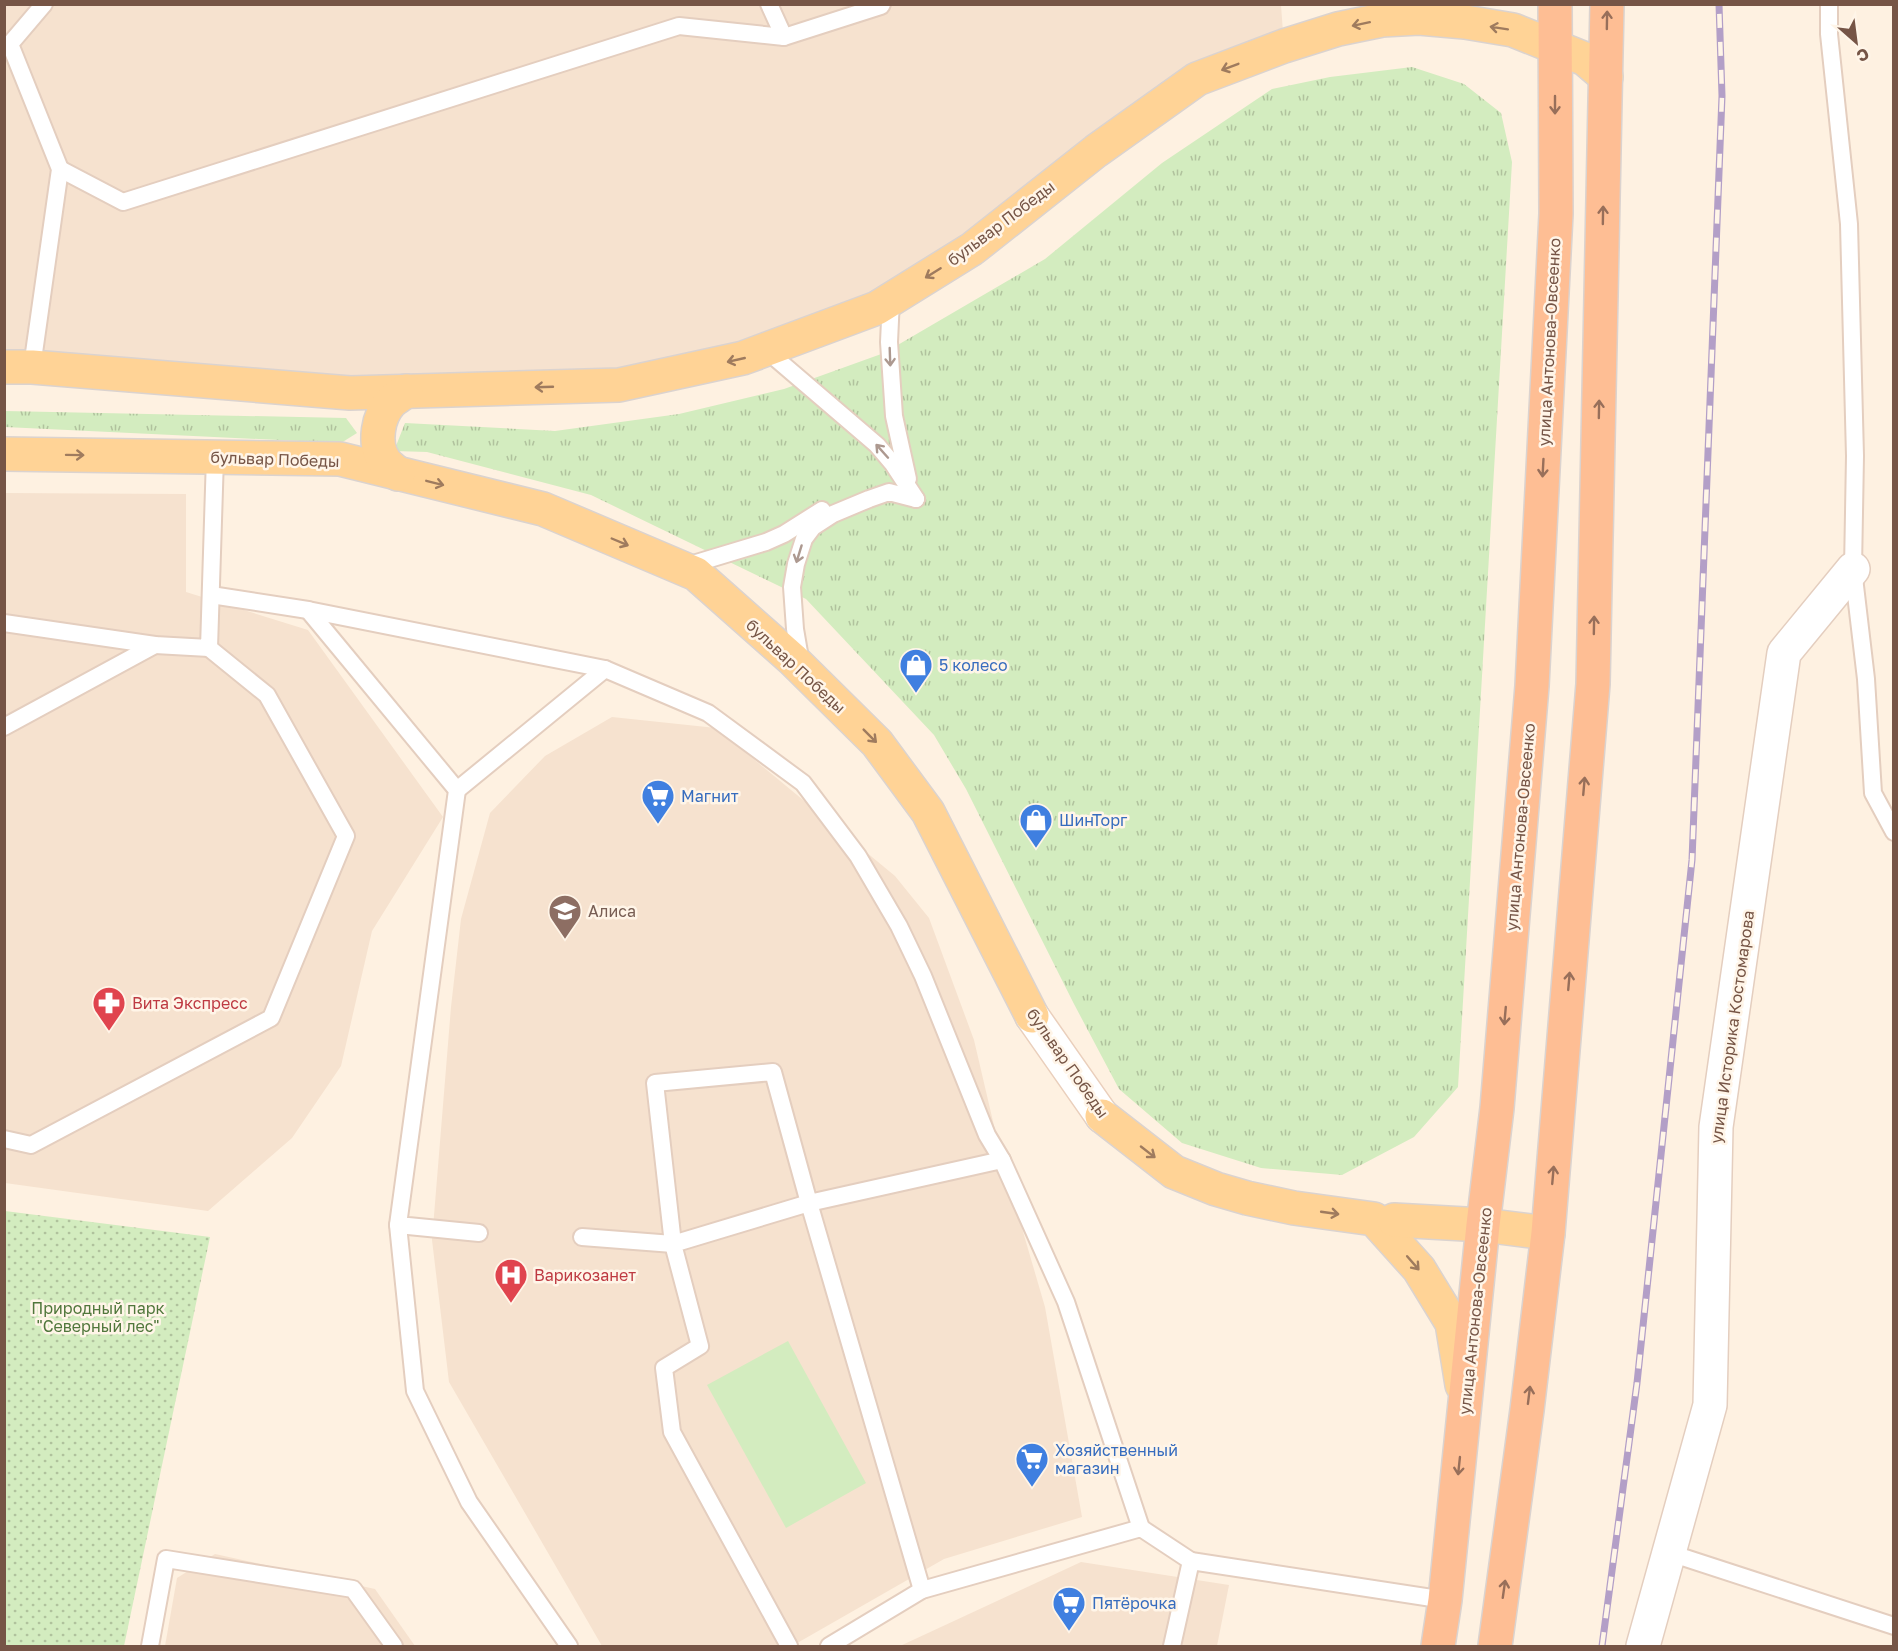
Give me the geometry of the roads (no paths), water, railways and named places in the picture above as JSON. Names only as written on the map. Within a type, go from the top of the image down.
[{"type":"highway","name":"улица Антонова-Овсеенко","points":[[1438,1647],[1445,1600],[1497,1108],[1532,686],[1556,214],[1554,4]]},
{"type":"highway","points":[[1495,1647],[1548,1233],[1593,684],[1607,4]]},
{"type":"main road","name":"бульвар Победы","points":[[18,367],[350,393],[619,385],[743,358],[877,308],[972,249],[1096,151],[1197,79],[1284,46],[1338,29],[1415,12],[1513,30],[1585,59],[1606,77]]},
{"type":"main road","points":[[398,474],[384,460],[378,432],[382,414],[392,401],[406,391]]},
{"type":"main road","points":[[340,459],[358,450],[371,430],[366,408],[350,393]]},
{"type":"main road","name":"бульвар Победы","points":[[4,454],[340,459],[543,509],[696,574],[801,669],[877,743],[927,812],[1032,1016]]},
{"type":"main road","name":"бульвар Победы","points":[[1102,1116],[1174,1172],[1216,1189],[1247,1198],[1294,1208],[1384,1219],[1548,1233]]},
{"type":"main road","points":[[1384,1219],[1419,1269],[1452,1323],[1466,1408]]},
{"type":"street","name":"улица Историка Костомарова","points":[[1643,1647],[1710,1405],[1716,1127],[1784,653],[1853,569]]},
{"type":"street","name":"бульвар Победы","points":[[1032,1016],[1102,1116]]},
{"type":"lane","points":[[18,367],[60,169],[7,46],[44,4]]},
{"type":"lane","points":[[769,4],[784,37]]},
{"type":"lane","points":[[60,169],[123,202],[679,26],[784,37],[882,4]]},
{"type":"lane","points":[[1829,4],[1829,34],[1849,224],[1855,456],[1853,569],[1866,679],[1873,792],[1893,832]]},
{"type":"lane","points":[[891,299],[889,342],[894,416],[906,475],[916,499]]},
{"type":"lane","points":[[766,350],[877,445],[893,464],[916,499]]},
{"type":"lane","points":[[209,648],[215,457]]},
{"type":"lane","points":[[681,568],[737,552],[784,534],[835,502],[860,491],[892,484],[916,499]]},
{"type":"lane","points":[[801,669],[792,587],[804,539],[813,527],[833,514],[869,499],[889,492],[916,499]]},
{"type":"lane","points":[[211,595],[308,610],[605,669],[708,713],[803,783],[858,856],[899,927],[923,976],[987,1135],[1002,1160],[1066,1302],[1141,1528],[1191,1561],[1445,1600]]},
{"type":"lane","points":[[308,610],[457,790]]},
{"type":"lane","points":[[4,623],[155,645],[209,648],[267,695],[346,836],[272,1018],[31,1145],[4,1139]]},
{"type":"lane","points":[[4,726],[155,645]]},
{"type":"lane","points":[[569,1647],[469,1502],[415,1391],[398,1225],[457,790],[605,669]]},
{"type":"lane","points":[[789,1647],[672,1432],[664,1368],[700,1346],[673,1244],[655,1083],[773,1072],[922,1590]]},
{"type":"lane","points":[[582,1237],[673,1244],[809,1203],[1002,1160]]},
{"type":"lane","points":[[398,1225],[479,1233]]},
{"type":"lane","points":[[829,1647],[922,1590],[1141,1528]]},
{"type":"lane","points":[[1670,1553],[1893,1626]]},
{"type":"lane","points":[[150,1647],[166,1559],[353,1589],[394,1647]]},
{"type":"lane","points":[[1172,1647],[1191,1561]]},
{"type":"railway","points":[[1602,1646],[1637,1383],[1692,860],[1722,96],[1719,4]]},
{"type":"place","name":"5 колесо","points":[[916,694]]},
{"type":"place","name":"Магнит","points":[[658,825]]},
{"type":"place","name":"ШинТорг","points":[[1036,849]]},
{"type":"place","name":"Алиса","points":[[565,940]]},
{"type":"place","name":"Вита Экспресс","points":[[109,1032]]},
{"type":"place","name":"Варикозанет","points":[[511,1304]]},
{"type":"place","name":"Хозяйственный магазин","points":[[1032,1488]]},
{"type":"place","name":"Пятёрочка","points":[[1069,1632]]},
{"type":"park label","name":"Природный парк \"Северный лес\"","points":[[98,1317]]}]
